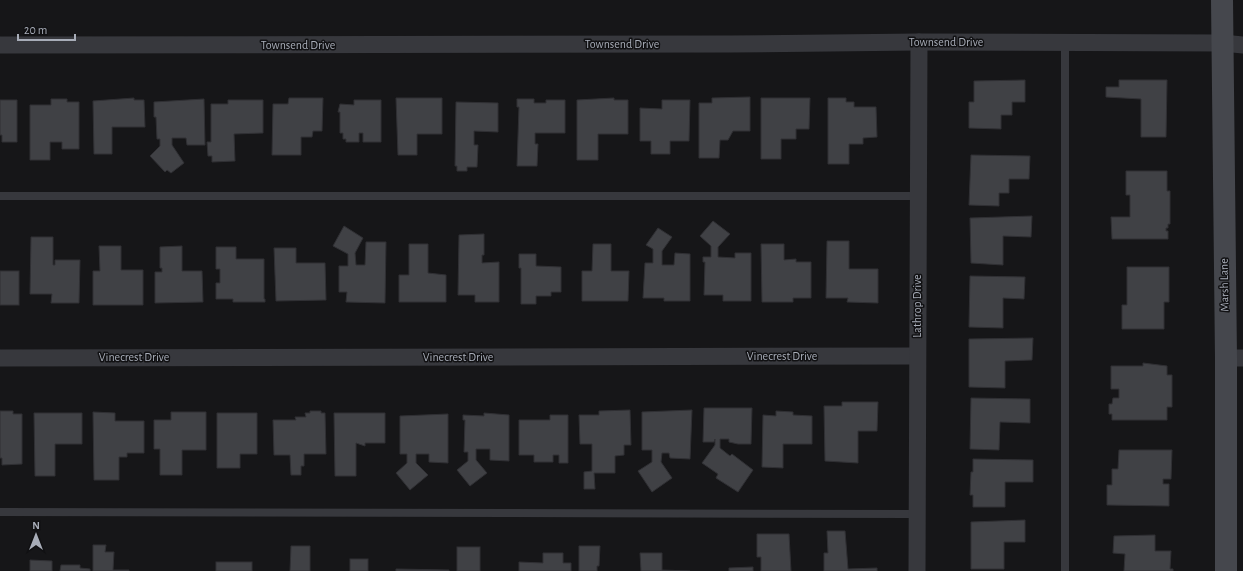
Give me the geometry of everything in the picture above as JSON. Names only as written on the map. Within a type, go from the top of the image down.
[{"type":"main road","name":"Marsh Lane","points":[[1222,0],[1233,44],[1234,358],[1226,571]]},
{"type":"street","name":"Townsend Drive","points":[[0,45],[730,44],[919,42],[1233,44]]},
{"type":"street","name":"Lathrop Drive","points":[[917,571],[919,42]]},
{"type":"street","name":"Vinecrest Drive","points":[[0,358],[917,356]]},
{"type":"lane","points":[[1065,42],[1065,571]]},
{"type":"lane","points":[[0,196],[918,196]]},
{"type":"lane","points":[[0,512],[917,514]]},
{"type":"building","points":[[1025,80],[1025,102],[1012,102],[1012,115],[1001,115],[1001,129],[969,128],[969,102],[974,102],[974,81]]},
{"type":"building","points":[[1119,80],[1167,80],[1166,137],[1141,137],[1141,99],[1106,97],[1106,87],[1119,87]]},
{"type":"building","points":[[750,97],[750,131],[733,131],[728,140],[720,140],[719,158],[699,158],[699,103],[712,103],[712,98]]},
{"type":"building","points":[[134,98],[134,100],[144,100],[145,127],[112,127],[112,154],[94,154],[93,101]]},
{"type":"building","points":[[289,98],[323,98],[322,131],[313,131],[312,137],[301,137],[301,155],[272,155],[273,104],[288,104]]},
{"type":"building","points":[[396,98],[442,98],[442,134],[417,134],[417,155],[398,155]]},
{"type":"building","points":[[614,98],[614,100],[628,100],[628,134],[598,134],[598,160],[577,160],[577,100]]},
{"type":"building","points":[[761,98],[810,98],[809,129],[796,129],[796,139],[781,139],[781,159],[761,159]]},
{"type":"building","points":[[828,98],[846,98],[846,102],[854,102],[854,107],[876,107],[877,137],[863,138],[863,144],[849,144],[849,164],[828,164]]},
{"type":"building","points":[[51,99],[67,99],[67,102],[79,102],[79,149],[62,149],[62,142],[50,142],[50,160],[30,160],[30,105],[51,105]]},
{"type":"building","points":[[204,99],[205,145],[187,145],[186,138],[172,138],[172,145],[184,163],[171,173],[167,170],[165,172],[150,156],[160,146],[160,139],[157,139],[156,117],[154,117],[154,102]]},
{"type":"building","points":[[517,99],[534,99],[534,103],[546,103],[546,100],[565,100],[565,133],[535,133],[535,144],[538,144],[537,166],[517,166],[519,107],[517,107]]},
{"type":"building","points":[[0,100],[17,100],[17,142],[2,142],[2,135],[0,135]]},
{"type":"building","points":[[228,100],[263,100],[263,133],[234,134],[235,161],[212,162],[212,156],[208,156],[207,142],[211,142],[211,104],[228,104]]},
{"type":"building","points":[[354,100],[381,100],[381,142],[363,142],[363,133],[359,133],[359,142],[346,142],[346,139],[343,139],[343,133],[340,133],[340,112],[338,112],[340,104],[354,105]]},
{"type":"building","points":[[662,100],[690,100],[689,141],[670,141],[670,154],[651,154],[651,141],[640,141],[640,108],[662,109]]},
{"type":"building","points":[[456,102],[498,103],[498,132],[474,131],[474,145],[478,145],[477,167],[467,167],[467,171],[457,171],[457,166],[455,166]]},
{"type":"building","points":[[971,155],[1030,156],[1029,179],[1009,179],[1009,193],[999,193],[999,206],[969,205]]},
{"type":"building","points":[[1126,171],[1167,171],[1167,191],[1170,191],[1170,224],[1168,224],[1168,228],[1166,228],[1166,231],[1168,231],[1168,239],[1112,239],[1111,217],[1130,217],[1130,195],[1126,195]]},
{"type":"building","points":[[1032,216],[1031,237],[1003,236],[1003,265],[971,263],[970,218]]},
{"type":"building","points":[[713,221],[730,234],[718,247],[718,257],[735,258],[735,253],[751,253],[751,301],[723,301],[723,295],[704,295],[705,262],[703,262],[703,257],[711,257],[711,246],[700,236]]},
{"type":"building","points":[[344,226],[363,238],[355,253],[356,265],[365,265],[366,242],[386,242],[385,303],[346,302],[347,292],[339,292],[339,266],[348,266],[348,254],[333,246]]},
{"type":"building","points":[[658,228],[672,237],[662,251],[662,265],[674,265],[675,253],[690,254],[690,301],[664,301],[664,298],[643,298],[645,263],[653,263],[653,249],[646,245]]},
{"type":"building","points":[[484,234],[484,255],[482,255],[482,263],[499,262],[499,302],[475,302],[475,295],[458,295],[459,235]]},
{"type":"building","points":[[31,237],[53,237],[53,265],[55,265],[55,260],[80,260],[79,303],[51,303],[52,294],[30,294]]},
{"type":"building","points":[[827,241],[849,241],[849,269],[878,269],[878,303],[847,302],[848,298],[826,298]]},
{"type":"building","points":[[409,244],[428,244],[428,273],[446,275],[446,302],[399,302],[399,275],[409,275]]},
{"type":"building","points":[[593,244],[611,244],[611,271],[629,271],[628,301],[582,301],[582,271],[592,271]]},
{"type":"building","points":[[761,244],[784,244],[784,260],[796,259],[796,262],[811,262],[811,298],[793,298],[793,302],[762,302]]},
{"type":"building","points":[[99,246],[121,246],[121,270],[143,270],[143,305],[93,305],[93,271],[100,271]]},
{"type":"building","points":[[182,246],[182,271],[202,271],[203,302],[155,303],[155,272],[162,272],[162,268],[160,268],[160,247]]},
{"type":"building","points":[[216,247],[236,247],[236,259],[264,259],[265,302],[233,302],[233,299],[216,299],[216,283],[220,283],[220,269],[216,269]]},
{"type":"building","points":[[274,248],[296,248],[296,263],[325,263],[326,300],[276,301]]},
{"type":"building","points":[[519,254],[536,254],[536,266],[561,267],[561,292],[551,292],[551,296],[536,296],[536,304],[521,304],[521,268],[519,268]]},
{"type":"building","points":[[1127,267],[1169,267],[1169,302],[1164,302],[1164,329],[1122,329],[1122,305],[1127,305]]},
{"type":"building","points":[[0,271],[19,271],[19,305],[0,305]]},
{"type":"building","points":[[970,276],[1025,277],[1024,299],[1003,298],[1003,328],[969,327]]},
{"type":"building","points":[[1033,338],[1032,360],[1005,361],[1005,388],[969,387],[969,339]]},
{"type":"building","points":[[1143,363],[1167,366],[1167,375],[1172,375],[1172,407],[1167,407],[1167,420],[1112,420],[1112,414],[1109,414],[1109,404],[1112,404],[1113,398],[1119,398],[1119,389],[1111,389],[1111,366],[1143,366]]},
{"type":"building","points":[[971,398],[1030,399],[1030,423],[1000,422],[999,450],[970,449]]},
{"type":"building","points":[[842,402],[878,402],[877,431],[858,431],[858,463],[825,461],[824,406],[842,406]]},
{"type":"building","points":[[704,408],[752,408],[751,444],[738,444],[729,442],[729,439],[720,439],[720,448],[730,456],[732,454],[753,470],[738,492],[716,478],[718,474],[702,463],[715,445],[715,439],[714,442],[703,442]]},
{"type":"building","points":[[630,410],[631,445],[624,445],[624,455],[615,456],[615,473],[594,473],[595,489],[584,489],[584,472],[592,471],[592,444],[580,444],[579,415],[599,415],[599,411]]},
{"type":"building","points":[[692,410],[690,459],[670,458],[669,453],[662,453],[661,462],[672,478],[652,492],[638,471],[652,462],[652,450],[642,450],[642,412]]},
{"type":"building","points":[[0,411],[13,411],[13,414],[22,414],[22,464],[2,465],[2,458],[0,458]]},
{"type":"building","points":[[310,411],[321,411],[321,413],[325,413],[326,454],[304,454],[304,466],[301,466],[301,475],[291,475],[290,455],[274,455],[273,420],[296,420],[295,417],[306,417],[305,413],[310,413]]},
{"type":"building","points":[[776,411],[793,412],[793,415],[812,416],[812,444],[783,444],[783,468],[762,467],[763,415],[776,416]]},
{"type":"building","points":[[93,412],[115,413],[115,421],[144,421],[144,453],[127,453],[127,457],[119,457],[119,480],[94,480]]},
{"type":"building","points":[[171,412],[206,412],[206,450],[182,450],[182,475],[160,475],[160,449],[154,449],[154,420],[171,420]]},
{"type":"building","points":[[34,413],[82,413],[82,444],[55,444],[55,476],[35,476]]},
{"type":"building","points":[[217,413],[257,413],[257,454],[240,454],[240,468],[217,468]]},
{"type":"building","points":[[334,413],[385,413],[385,443],[365,443],[365,446],[356,443],[356,476],[335,476]]},
{"type":"building","points":[[484,413],[509,415],[509,461],[490,460],[490,449],[476,449],[476,460],[487,473],[470,486],[457,470],[468,461],[468,452],[464,452],[465,420],[463,420],[463,415],[484,416]]},
{"type":"building","points":[[448,414],[448,463],[429,462],[429,454],[416,454],[416,463],[428,475],[410,490],[396,473],[407,463],[407,454],[400,454],[400,416]]},
{"type":"building","points":[[550,415],[568,415],[568,463],[559,463],[559,455],[553,455],[553,462],[534,462],[534,455],[519,455],[519,420],[550,420]]},
{"type":"building","points":[[1119,450],[1172,450],[1171,479],[1163,479],[1163,484],[1169,484],[1169,506],[1107,505],[1107,485],[1112,485],[1112,469],[1118,469]]},
{"type":"building","points":[[973,459],[1033,460],[1033,482],[1005,482],[1005,507],[973,507],[973,495],[970,495]]},
{"type":"building","points":[[1025,520],[1025,542],[1004,542],[1004,569],[971,569],[971,522]]},
{"type":"building","points":[[827,531],[845,531],[848,569],[877,568],[877,571],[824,571],[824,553],[828,553]]},
{"type":"building","points":[[757,534],[789,534],[791,571],[761,571],[761,557],[757,557]]},
{"type":"building","points":[[1155,535],[1155,551],[1171,551],[1170,569],[1173,569],[1173,571],[1124,571],[1125,554],[1113,553],[1114,536]]},
{"type":"building","points":[[93,545],[106,545],[105,552],[114,552],[113,570],[129,571],[93,571]]},
{"type":"building","points":[[291,546],[310,546],[310,571],[290,571]]},
{"type":"building","points":[[579,546],[600,546],[599,566],[597,566],[597,571],[579,571]]},
{"type":"building","points":[[457,547],[480,547],[480,571],[457,571]]},
{"type":"building","points":[[543,553],[563,553],[563,563],[571,563],[571,571],[519,571],[519,562],[543,563]]},
{"type":"building","points":[[640,553],[662,553],[662,570],[690,571],[641,571]]},
{"type":"building","points":[[350,559],[368,559],[368,571],[350,571]]},
{"type":"building","points":[[30,560],[52,561],[52,571],[30,571]]},
{"type":"building","points":[[216,562],[252,562],[252,571],[216,571]]},
{"type":"building","points":[[61,565],[80,565],[80,568],[90,569],[90,571],[60,571]]},
{"type":"building","points":[[753,567],[753,571],[729,571],[729,568]]},
{"type":"building","points":[[396,569],[449,570],[449,571],[396,571]]}]
